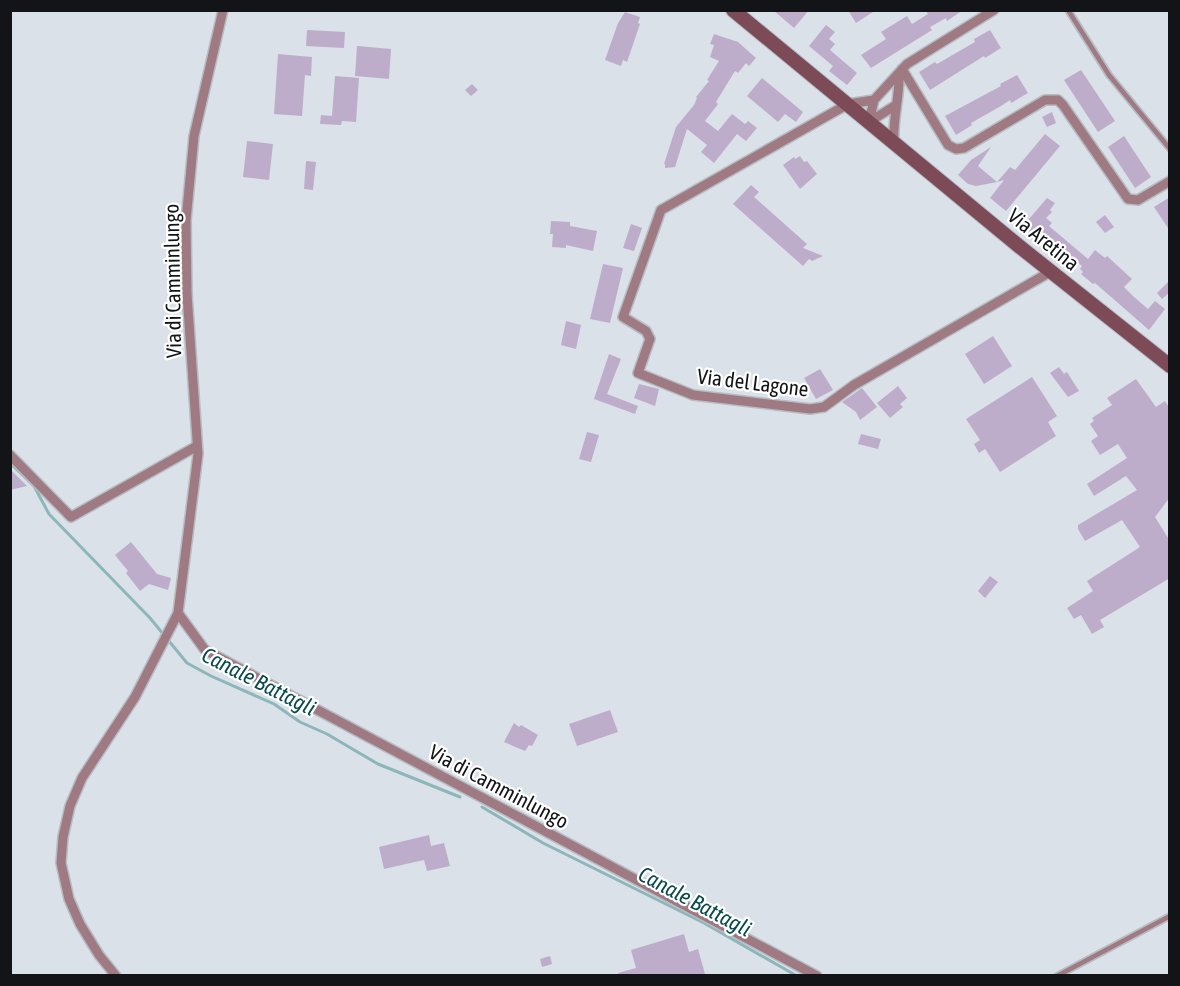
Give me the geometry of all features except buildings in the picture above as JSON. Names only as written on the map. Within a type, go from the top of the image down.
[{"type":"street","name":"Via di Camminlungo","points":[[116,975],[99,955],[80,924],[69,899],[61,863],[63,837],[70,806],[82,778],[135,697],[178,613],[198,454],[187,294],[186,221],[194,136],[223,10]]},
{"type":"street","points":[[733,10],[869,122]]},
{"type":"street","points":[[869,122],[874,100],[907,64],[994,10]]},
{"type":"street","points":[[894,144],[893,129],[900,71]]},
{"type":"street","points":[[900,71],[948,145],[956,149],[964,148],[1046,100],[1058,100],[1128,199],[1138,200],[1170,181]]},
{"type":"street","points":[[848,104],[874,100]]},
{"type":"street","name":"Via del Lagone","points":[[848,104],[661,210],[623,317],[646,331],[650,339],[638,373],[693,395],[810,409],[824,407],[854,385],[1050,272]]},
{"type":"street","points":[[869,122],[896,105]]},
{"type":"street","name":"Via Aretina","points":[[869,122],[1050,272],[1170,366]]},
{"type":"street","points":[[10,455],[71,517],[197,446]]},
{"type":"street","name":"Via di Camminlungo","points":[[178,613],[205,650],[818,975]]},
{"type":"lane","points":[[1068,10],[1109,75],[1170,149]]},
{"type":"lane","points":[[1057,975],[1170,916]]},
{"type":"waterway","name":"Canale Battagli","points":[[10,463],[34,486],[49,514],[150,618],[187,663],[274,704],[300,722],[327,734],[378,764],[460,797]]},
{"type":"waterway","name":"Canale Battagli","points":[[482,807],[543,843],[704,923],[797,976]]}]
